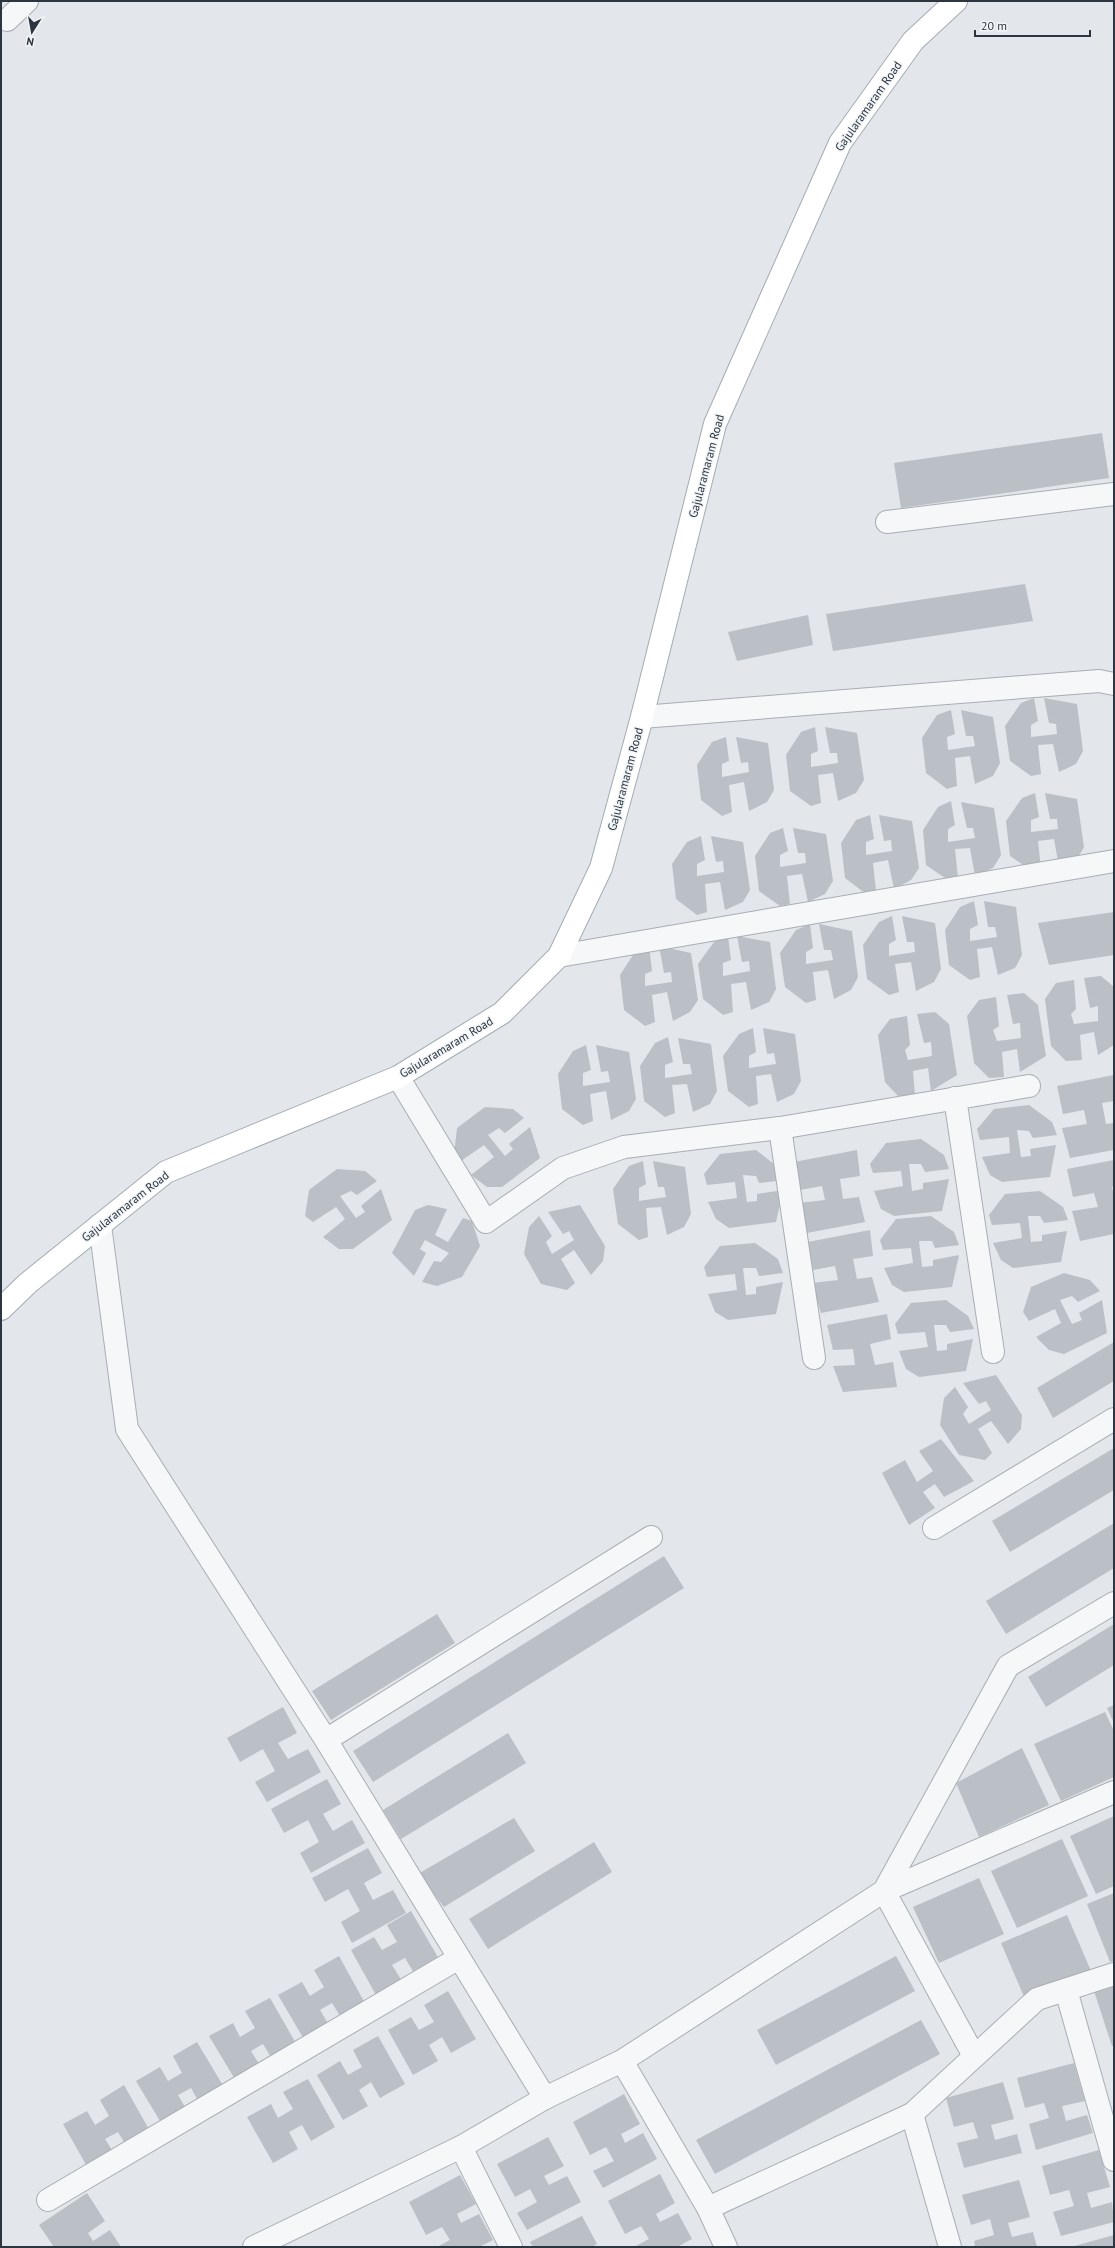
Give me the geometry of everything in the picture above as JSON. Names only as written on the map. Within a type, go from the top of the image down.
[{"type":"main road","name":"Gajularamaram Road","points":[[1,1309],[28,1283],[166,1172],[398,1077],[502,1013],[559,956],[601,868],[642,716],[715,424],[840,143],[913,41],[956,1]]},
{"type":"street","points":[[7,20],[28,1]]},
{"type":"street","points":[[887,522],[1114,494]]},
{"type":"street","points":[[642,716],[1099,681],[1114,684]]},
{"type":"street","points":[[559,956],[1114,860]]},
{"type":"street","points":[[398,1077],[486,1222],[563,1168],[624,1147],[780,1128],[1029,1086]]},
{"type":"street","points":[[955,1098],[993,1352]]},
{"type":"street","points":[[780,1128],[814,1358]]},
{"type":"street","points":[[100,1225],[127,1429],[326,1740],[545,2098]]},
{"type":"street","points":[[934,1528],[1114,1419]]},
{"type":"street","points":[[326,1740],[651,1537]]},
{"type":"street","points":[[884,1892],[1008,1666],[1114,1603]]},
{"type":"street","points":[[254,2247],[461,2147],[545,2098],[622,2062],[884,1892],[1114,1792]]},
{"type":"street","points":[[884,1892],[974,2056]]},
{"type":"street","points":[[48,2200],[459,1958]]},
{"type":"street","points":[[708,2208],[912,2114],[1037,1999],[1114,1974]]},
{"type":"street","points":[[1066,1990],[1114,2160]]},
{"type":"street","points":[[622,2062],[708,2208],[726,2247]]},
{"type":"street","points":[[912,2114],[950,2247]]},
{"type":"street","points":[[461,2147],[511,2247]]},
{"type":"building","points":[[1102,433],[1109,478],[901,508],[894,463]]},
{"type":"building","points":[[1025,584],[1033,621],[833,651],[826,614]]},
{"type":"building","points":[[808,615],[813,645],[737,661],[728,632]]},
{"type":"building","points":[[1034,698],[1038,721],[1031,725],[1031,737],[1057,734],[1056,724],[1049,723],[1044,698],[1077,704],[1083,751],[1076,764],[1059,772],[1053,744],[1038,745],[1041,774],[1031,776],[1010,761],[1005,726],[1021,703]]},
{"type":"building","points":[[951,710],[955,734],[947,737],[948,750],[975,746],[973,736],[966,736],[961,710],[993,717],[1000,763],[993,776],[975,784],[970,756],[955,758],[957,786],[947,789],[926,773],[922,738],[937,715]]},
{"type":"building","points":[[815,727],[818,751],[811,754],[811,767],[838,763],[837,753],[830,753],[825,727],[857,733],[864,780],[856,793],[838,801],[833,773],[818,775],[821,803],[811,806],[790,791],[786,755],[801,732]]},
{"type":"building","points":[[726,737],[729,761],[722,764],[722,777],[749,772],[748,762],[741,763],[736,737],[768,743],[774,790],[767,802],[749,811],[744,782],[729,785],[732,812],[722,816],[701,800],[697,765],[712,742]]},
{"type":"building","points":[[1035,793],[1039,817],[1031,820],[1031,832],[1058,829],[1057,819],[1050,819],[1045,793],[1077,799],[1084,847],[1077,859],[1059,867],[1054,839],[1038,841],[1041,869],[1032,871],[1010,856],[1006,821],[1022,798]]},
{"type":"building","points":[[951,801],[955,825],[948,829],[948,842],[975,838],[973,828],[967,828],[961,802],[994,808],[1001,855],[993,868],[975,876],[970,848],[955,849],[958,878],[948,880],[926,865],[923,830],[938,807]]},
{"type":"building","points":[[870,815],[874,839],[866,842],[866,855],[892,851],[891,840],[884,841],[879,815],[912,821],[919,868],[911,880],[894,889],[888,860],[873,863],[876,891],[866,894],[845,878],[841,843],[856,820]]},
{"type":"building","points":[[783,828],[788,851],[780,855],[780,867],[806,863],[805,853],[798,853],[793,828],[826,834],[833,881],[825,894],[808,902],[802,874],[787,876],[790,904],[780,906],[759,891],[755,856],[770,833]]},
{"type":"building","points":[[701,836],[705,860],[697,864],[697,876],[724,872],[723,861],[716,862],[711,836],[743,842],[750,890],[743,902],[725,910],[720,882],[705,884],[707,912],[697,915],[676,899],[672,864],[687,842]]},
{"type":"building","points":[[974,901],[978,925],[970,929],[970,941],[997,937],[995,927],[988,927],[984,901],[1016,907],[1022,955],[1015,968],[998,975],[992,947],[977,949],[980,977],[970,980],[949,965],[945,930],[960,907]]},
{"type":"building","points":[[1114,912],[1114,955],[1049,965],[1038,923]]},
{"type":"building","points":[[892,916],[896,940],[889,944],[889,956],[915,952],[914,942],[907,942],[902,916],[935,923],[941,969],[934,982],[916,991],[911,962],[895,964],[899,992],[889,995],[867,979],[863,945],[879,922]]},
{"type":"building","points":[[810,924],[813,948],[806,952],[806,964],[833,960],[831,950],[824,950],[819,924],[852,931],[858,977],[851,990],[834,999],[828,970],[813,972],[816,1000],[806,1003],[785,987],[780,953],[796,930]]},
{"type":"building","points":[[728,936],[731,960],[723,963],[723,976],[750,971],[749,961],[742,962],[737,936],[770,942],[776,989],[769,1002],[751,1010],[746,982],[731,984],[733,1012],[723,1015],[703,999],[698,964],[714,942]]},
{"type":"building","points":[[649,946],[652,971],[645,974],[645,986],[672,982],[671,972],[664,973],[659,946],[691,953],[698,1000],[690,1012],[673,1021],[667,992],[652,995],[655,1022],[645,1026],[624,1010],[620,975],[635,952]]},
{"type":"building","points":[[1101,976],[1114,987],[1114,1045],[1098,1055],[1094,1032],[1080,1035],[1082,1060],[1066,1061],[1051,1046],[1045,999],[1056,983],[1074,980],[1076,1009],[1071,1014],[1074,1024],[1098,1021],[1098,1006],[1090,1008],[1084,978]]},
{"type":"building","points":[[1024,993],[1038,1005],[1046,1056],[1020,1072],[1017,1049],[1002,1052],[1004,1077],[989,1078],[974,1063],[967,1016],[979,1000],[996,997],[999,1026],[993,1030],[997,1041],[1021,1038],[1020,1023],[1013,1024],[1007,995]]},
{"type":"building","points":[[935,1012],[949,1024],[957,1075],[931,1091],[928,1068],[913,1071],[915,1095],[899,1097],[885,1082],[878,1035],[890,1019],[907,1016],[910,1045],[905,1050],[908,1060],[932,1056],[931,1042],[924,1043],[917,1014]]},
{"type":"building","points":[[753,1028],[756,1052],[749,1056],[749,1068],[776,1064],[774,1053],[767,1054],[763,1028],[795,1034],[801,1081],[794,1094],[777,1102],[771,1074],[756,1076],[758,1104],[749,1107],[728,1091],[723,1056],[739,1034]]},
{"type":"building","points":[[668,1037],[673,1062],[665,1065],[665,1078],[692,1074],[690,1064],[683,1064],[678,1038],[711,1044],[717,1091],[710,1104],[693,1112],[687,1084],[672,1085],[675,1113],[665,1117],[644,1101],[640,1066],[655,1043]]},
{"type":"building","points":[[586,1045],[591,1070],[583,1073],[583,1086],[610,1082],[608,1071],[601,1072],[596,1045],[629,1052],[636,1099],[629,1111],[611,1120],[606,1091],[590,1094],[593,1121],[583,1125],[562,1109],[558,1074],[573,1051]]},
{"type":"building","points":[[1114,1075],[1114,1101],[1102,1103],[1106,1124],[1114,1123],[1114,1150],[1070,1158],[1062,1128],[1087,1124],[1084,1110],[1063,1114],[1057,1086]]},
{"type":"building","points":[[1029,1105],[1052,1122],[1057,1135],[1033,1138],[1029,1131],[1017,1130],[1021,1157],[1031,1156],[1030,1149],[1056,1145],[1050,1177],[1002,1182],[990,1175],[982,1157],[1010,1153],[1009,1137],[980,1140],[977,1129],[994,1109]]},
{"type":"building","points":[[485,1107],[513,1109],[524,1118],[505,1133],[499,1128],[488,1135],[505,1156],[513,1149],[509,1144],[530,1127],[540,1158],[502,1187],[487,1187],[471,1175],[494,1157],[484,1145],[461,1161],[454,1154],[457,1128]]},
{"type":"building","points":[[921,1139],[944,1155],[949,1169],[925,1172],[921,1164],[909,1164],[912,1191],[923,1189],[923,1183],[949,1179],[942,1211],[894,1216],[881,1209],[874,1191],[903,1186],[901,1171],[873,1173],[870,1164],[886,1143]]},
{"type":"building","points":[[756,1150],[778,1167],[784,1180],[759,1183],[756,1176],[743,1175],[747,1202],[757,1201],[757,1194],[783,1190],[776,1222],[729,1228],[716,1219],[708,1202],[737,1198],[735,1182],[707,1185],[704,1174],[720,1154]]},
{"type":"building","points":[[857,1150],[860,1176],[840,1179],[843,1199],[859,1197],[865,1222],[807,1233],[799,1203],[825,1200],[822,1186],[800,1190],[794,1162]]},
{"type":"building","points":[[1114,1160],[1114,1186],[1112,1187],[1114,1196],[1114,1234],[1080,1241],[1072,1211],[1098,1207],[1094,1193],[1073,1197],[1067,1169]]},
{"type":"building","points":[[643,1161],[646,1184],[639,1188],[639,1201],[666,1197],[664,1187],[658,1187],[653,1161],[685,1167],[691,1214],[684,1227],[667,1235],[661,1207],[646,1208],[648,1237],[639,1240],[618,1224],[613,1189],[629,1166]]},
{"type":"building","points":[[337,1169],[365,1171],[377,1181],[357,1195],[351,1191],[340,1196],[356,1218],[365,1212],[361,1206],[381,1189],[392,1220],[353,1249],[339,1249],[323,1237],[345,1219],[336,1207],[313,1222],[305,1216],[309,1190]]},
{"type":"building","points":[[1040,1191],[1063,1207],[1068,1220],[1044,1223],[1040,1216],[1028,1216],[1031,1242],[1042,1241],[1042,1235],[1067,1231],[1061,1262],[1013,1268],[1001,1260],[993,1243],[1022,1238],[1020,1223],[992,1225],[989,1215],[1005,1194]]},
{"type":"building","points":[[428,1205],[447,1209],[435,1235],[448,1242],[463,1218],[472,1221],[480,1246],[462,1277],[437,1286],[422,1282],[434,1261],[441,1262],[449,1253],[425,1240],[420,1249],[426,1253],[414,1276],[392,1253],[415,1210]]},
{"type":"building","points":[[580,1205],[605,1246],[603,1261],[591,1275],[574,1250],[561,1259],[575,1283],[567,1290],[541,1284],[524,1254],[529,1227],[539,1216],[552,1236],[546,1242],[552,1254],[574,1240],[569,1231],[563,1234],[548,1212]]},
{"type":"building","points":[[931,1216],[954,1232],[959,1245],[935,1248],[932,1241],[919,1241],[922,1267],[933,1266],[933,1260],[959,1255],[952,1287],[904,1292],[892,1285],[884,1268],[913,1263],[911,1248],[883,1250],[880,1240],[896,1219]]},
{"type":"building","points":[[870,1230],[873,1256],[853,1259],[857,1279],[872,1277],[879,1302],[821,1313],[812,1283],[838,1280],[835,1266],[813,1270],[808,1242]]},
{"type":"building","points":[[755,1243],[778,1259],[783,1273],[759,1276],[756,1268],[743,1268],[746,1295],[756,1294],[756,1287],[783,1282],[776,1314],[728,1320],[715,1312],[708,1294],[737,1290],[735,1274],[707,1277],[704,1267],[720,1246]]},
{"type":"building","points":[[1064,1273],[1090,1280],[1100,1291],[1078,1302],[1072,1296],[1060,1300],[1072,1324],[1082,1320],[1079,1313],[1102,1300],[1107,1333],[1064,1354],[1049,1350],[1036,1337],[1061,1323],[1055,1309],[1029,1321],[1023,1312],[1031,1287]]},
{"type":"building","points":[[946,1300],[968,1316],[974,1329],[950,1332],[946,1325],[934,1325],[937,1351],[947,1350],[947,1344],[973,1339],[966,1371],[919,1377],[906,1369],[899,1351],[928,1347],[925,1332],[898,1334],[895,1324],[911,1303]]},
{"type":"building","points":[[887,1314],[891,1339],[870,1344],[875,1365],[893,1362],[897,1387],[843,1392],[833,1366],[855,1365],[853,1349],[833,1350],[827,1325]]},
{"type":"building","points":[[1114,1342],[1114,1381],[1053,1418],[1037,1388]]},
{"type":"building","points":[[996,1375],[1022,1415],[1021,1429],[1008,1444],[991,1421],[978,1429],[992,1453],[985,1460],[959,1455],[940,1425],[944,1398],[955,1387],[968,1407],[963,1414],[969,1424],[991,1410],[986,1401],[979,1404],[963,1383]]},
{"type":"building","points":[[941,1439],[974,1481],[944,1497],[935,1484],[923,1492],[935,1508],[909,1525],[882,1473],[905,1460],[917,1482],[933,1471],[919,1451]]},
{"type":"building","points":[[1114,1448],[1114,1490],[1010,1552],[992,1521]]},
{"type":"building","points":[[1114,1523],[1114,1568],[1006,1634],[986,1601]]},
{"type":"building","points":[[664,1556],[684,1588],[373,1782],[353,1751]]},
{"type":"building","points":[[437,1614],[455,1643],[331,1720],[312,1691]]},
{"type":"building","points":[[1114,1624],[1114,1665],[1046,1707],[1028,1677]]},
{"type":"building","points":[[1114,1705],[1114,1723],[1107,1708]]},
{"type":"building","points":[[283,1707],[297,1733],[278,1743],[288,1759],[308,1749],[321,1772],[267,1802],[255,1782],[275,1771],[263,1749],[240,1762],[227,1738]]},
{"type":"building","points":[[1105,1712],[1114,1731],[1114,1777],[1061,1801],[1034,1744]]},
{"type":"building","points":[[508,1733],[526,1763],[401,1839],[383,1810]]},
{"type":"building","points":[[1022,1748],[1049,1805],[979,1837],[956,1783]]},
{"type":"building","points":[[327,1779],[341,1804],[323,1814],[333,1831],[352,1820],[365,1843],[311,1873],[300,1853],[319,1842],[308,1820],[284,1833],[271,1809]]},
{"type":"building","points":[[1114,1816],[1114,1886],[1096,1894],[1070,1836]]},
{"type":"building","points":[[514,1818],[535,1851],[444,1907],[418,1874]]},
{"type":"building","points":[[1062,1839],[1088,1896],[1017,1928],[991,1871]]},
{"type":"building","points":[[594,1842],[612,1872],[488,1949],[469,1919]]},
{"type":"building","points":[[368,1848],[382,1873],[364,1883],[373,1900],[393,1890],[406,1913],[352,1943],[341,1922],[360,1911],[348,1889],[325,1902],[312,1878]]},
{"type":"building","points":[[979,1878],[1004,1934],[939,1963],[913,1907]]},
{"type":"building","points":[[1114,1893],[1114,1961],[1110,1962],[1087,1904]]},
{"type":"building","points":[[411,1911],[439,1959],[414,1973],[405,1958],[392,1965],[402,1981],[376,1995],[351,1950],[374,1937],[382,1950],[397,1942],[387,1925]]},
{"type":"building","points":[[1067,1915],[1091,1971],[1025,1999],[1001,1943]]},
{"type":"building","points":[[339,1956],[366,2005],[342,2019],[332,2003],[320,2010],[330,2027],[305,2041],[278,1995],[302,1982],[310,1996],[324,1987],[314,1970]]},
{"type":"building","points":[[896,1956],[915,1991],[776,2065],[757,2030]]},
{"type":"building","points":[[1114,1984],[1114,2045],[1112,2046],[1094,1991]]},
{"type":"building","points":[[448,1991],[476,2039],[451,2053],[442,2037],[429,2045],[438,2061],[413,2075],[388,2030],[411,2017],[419,2030],[434,2022],[424,2005]]},
{"type":"building","points":[[270,1998],[297,2045],[272,2059],[263,2044],[251,2051],[261,2067],[236,2081],[209,2036],[233,2023],[240,2037],[255,2028],[245,2011]]},
{"type":"building","points":[[921,2020],[940,2054],[715,2174],[696,2140]]},
{"type":"building","points":[[378,2036],[405,2084],[380,2098],[371,2082],[359,2090],[368,2106],[343,2120],[317,2075],[340,2061],[348,2075],[362,2067],[353,2050]]},
{"type":"building","points":[[197,2042],[225,2089],[200,2104],[191,2088],[178,2095],[188,2112],[163,2126],[136,2081],[160,2067],[168,2081],[182,2073],[173,2056]]},
{"type":"building","points":[[1074,2063],[1085,2101],[1062,2106],[1066,2121],[1087,2115],[1093,2133],[1036,2150],[1029,2124],[1049,2118],[1044,2103],[1025,2108],[1017,2078]]},
{"type":"building","points":[[308,2079],[335,2127],[311,2141],[302,2125],[289,2132],[298,2149],[273,2163],[247,2117],[271,2104],[278,2118],[293,2109],[283,2092]]},
{"type":"building","points":[[1003,2082],[1014,2119],[991,2125],[995,2140],[1017,2134],[1022,2153],[964,2168],[957,2143],[978,2138],[973,2122],[954,2127],[946,2098]]},
{"type":"building","points":[[124,2085],[151,2133],[127,2147],[118,2132],[105,2139],[115,2155],[89,2170],[63,2124],[87,2111],[95,2125],[109,2116],[100,2100]]},
{"type":"building","points":[[624,2094],[640,2124],[621,2134],[625,2143],[643,2133],[657,2159],[603,2188],[593,2171],[614,2161],[606,2147],[590,2155],[573,2122]]},
{"type":"building","points":[[548,2137],[564,2166],[544,2176],[549,2185],[567,2176],[581,2202],[527,2230],[517,2213],[537,2202],[530,2189],[515,2197],[497,2164]]},
{"type":"building","points":[[1099,2150],[1110,2187],[1087,2193],[1091,2208],[1112,2202],[1114,2222],[1061,2236],[1053,2212],[1074,2206],[1069,2190],[1050,2195],[1042,2166]]},
{"type":"building","points":[[660,2174],[675,2203],[656,2214],[660,2222],[678,2213],[692,2239],[677,2247],[634,2247],[649,2239],[641,2226],[625,2234],[608,2201]]},
{"type":"building","points":[[460,2175],[476,2204],[457,2214],[461,2223],[479,2214],[493,2240],[479,2247],[437,2247],[450,2240],[442,2227],[426,2235],[409,2202]]},
{"type":"building","points":[[1019,2180],[1030,2217],[1008,2223],[1012,2237],[1033,2232],[1037,2247],[975,2247],[974,2241],[994,2235],[990,2219],[971,2225],[962,2195]]},
{"type":"building","points":[[87,2193],[105,2221],[88,2233],[93,2241],[110,2230],[121,2247],[54,2247],[39,2225]]},
{"type":"building","points":[[582,2216],[597,2244],[592,2247],[533,2247],[530,2242]]},
{"type":"building","points":[[1114,2235],[1114,2247],[1071,2247]]}]
